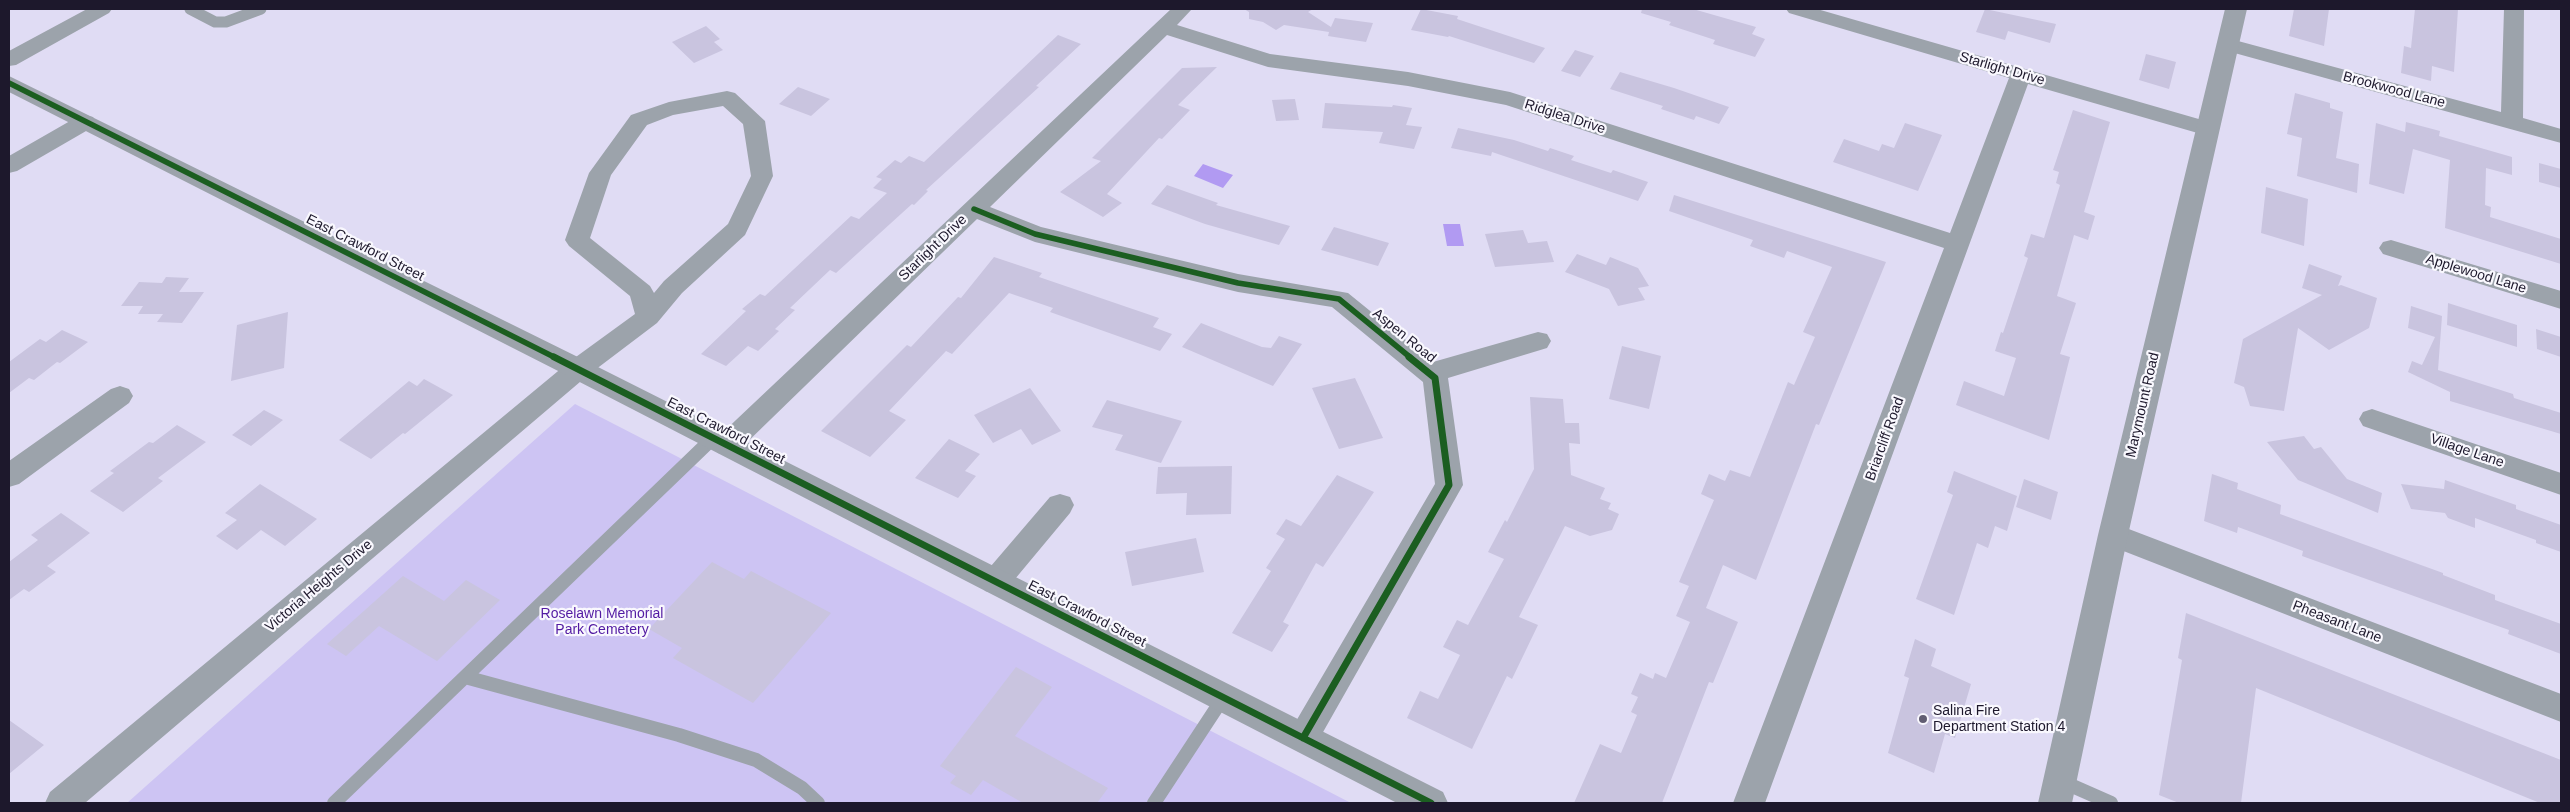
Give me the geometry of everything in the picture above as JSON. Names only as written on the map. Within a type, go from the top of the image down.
[{"type":"street","points":[[9,60],[102,9]]},
{"type":"street","name":"Starlight Drive","points":[[720,442],[974,210],[1182,9]]},
{"type":"street","name":"Starlight Drive","points":[[1796,9],[2208,129]]},
{"type":"street","name":"Marymount Road","points":[[2058,792],[2112,535],[2236,9]]},
{"type":"street","points":[[2512,123],[2514,9]]},
{"type":"street","name":"Ridglea Drive","points":[[1163,27],[1268,60],[1408,79],[1510,99],[1958,244]]},
{"type":"street","name":"Brookwood Lane","points":[[2227,44],[2561,136]]},
{"type":"street","name":"Briarcliff Road","points":[[1749,803],[2021,74]]},
{"type":"street","name":"East Crawford Street","points":[[9,83],[578,368],[1431,803]]},
{"type":"street","name":"Victoria Heights Drive","points":[[61,803],[578,368],[648,317],[673,287],[737,229],[762,176],[754,120],[727,98],[669,109],[639,120],[600,172],[577,240],[641,292],[648,317]]},
{"type":"street","points":[[9,166],[85,122]]},
{"type":"street","name":"Aspen Road","points":[[974,210],[1044,236],[1238,283],[1339,298],[1435,378],[1449,485],[1303,738]]},
{"type":"street","name":"Applewood Lane","points":[[2391,248],[2561,300]]},
{"type":"street","name":"Aspen Road","points":[[1430,374],[1538,341]]},
{"type":"street","points":[[9,476],[120,396]]},
{"type":"street","name":"Village Lane","points":[[2372,419],[2561,484]]},
{"type":"street","points":[[995,582],[1060,506]]},
{"type":"street","name":"Pheasant Lane","points":[[2112,535],[2561,708]]},
{"type":"lane","points":[[190,9],[215,22],[226,22],[261,9]]},
{"type":"lane","points":[[334,803],[465,677],[720,442]]},
{"type":"lane","points":[[465,677],[679,735],[756,760],[802,788],[818,803]]},
{"type":"lane","points":[[1154,803],[1223,698]]},
{"type":"lane","points":[[2058,792],[2111,803]]},
{"type":"green space","name":"Roselawn Memorial Park Cemetery","points":[[575,404],[1351,803],[127,803]]},
{"type":"shaded area","points":[[1203,164],[1233,175],[1223,188],[1194,176]]},
{"type":"shaded area","points":[[1443,224],[1460,224],[1464,246],[1447,246]]},
{"type":"building","points":[[1244,9],[1313,9],[1308,12],[1331,27],[1335,18],[1373,23],[1366,42],[1328,36],[1329,32],[1284,25],[1276,30],[1263,22],[1249,19],[1249,12]]},
{"type":"building","points":[[1421,9],[1458,16],[1457,19],[1545,48],[1534,63],[1449,36],[1411,30]]},
{"type":"building","points":[[1642,9],[1693,9],[1756,27],[1752,34],[1765,39],[1755,57],[1713,44],[1715,40],[1669,25],[1671,22],[1641,13]]},
{"type":"building","points":[[1985,9],[2056,24],[2050,43],[2008,31],[2005,40],[1976,32]]},
{"type":"building","points":[[2294,9],[2329,9],[2324,46],[2289,36]]},
{"type":"building","points":[[2415,9],[2458,9],[2454,72],[2432,66],[2431,81],[2401,73],[2404,46],[2411,48]]},
{"type":"building","points":[[706,26],[720,39],[714,42],[723,50],[694,63],[672,42]]},
{"type":"building","points":[[1058,35],[1081,44],[1036,86],[1039,87],[926,190],[928,191],[914,205],[912,204],[836,273],[830,270],[790,308],[795,310],[775,329],[779,331],[758,351],[748,346],[726,366],[701,354],[746,311],[742,309],[760,294],[765,296],[851,216],[859,219],[887,193],[873,188],[882,179],[876,177],[895,160],[901,163],[909,156],[924,162]]},
{"type":"building","points":[[1575,50],[1594,56],[1580,77],[1561,71]]},
{"type":"building","points":[[2146,54],[2176,62],[2169,89],[2139,80]]},
{"type":"building","points":[[1217,67],[1178,105],[1190,110],[1162,139],[1159,138],[1107,194],[1122,203],[1103,217],[1060,192],[1101,161],[1092,158],[1182,68]]},
{"type":"building","points":[[1620,72],[1729,107],[1719,124],[1696,116],[1694,120],[1661,109],[1663,106],[1610,89]]},
{"type":"building","points":[[798,87],[830,99],[811,116],[779,104]]},
{"type":"building","points":[[2295,93],[2330,103],[2330,108],[2343,112],[2336,158],[2359,164],[2357,193],[2297,176],[2302,138],[2287,134]]},
{"type":"building","points":[[1295,99],[1299,120],[1276,121],[1272,100]]},
{"type":"building","points":[[1325,103],[1392,107],[1393,105],[1412,108],[1406,125],[1422,127],[1414,149],[1379,143],[1383,132],[1322,128]]},
{"type":"building","points":[[2073,110],[2110,122],[2084,212],[2095,216],[2088,240],[2074,235],[2057,296],[2076,303],[2060,354],[2070,357],[2049,440],[1956,405],[1964,381],[2004,396],[2016,358],[1995,351],[2001,332],[2003,333],[2028,258],[2024,256],[2031,234],[2044,238],[2060,185],[2056,183],[2059,172],[2053,170]]},
{"type":"building","points":[[2406,122],[2440,131],[2439,136],[2512,157],[2512,175],[2486,168],[2485,205],[2491,207],[2490,217],[2561,239],[2561,264],[2445,228],[2450,160],[2413,149],[2404,194],[2369,184],[2376,123],[2405,132]]},
{"type":"building","points":[[1905,123],[1942,135],[1918,191],[1833,162],[1844,139],[1879,151],[1882,144],[1894,148]]},
{"type":"building","points":[[1458,128],[1514,140],[1548,151],[1550,148],[1574,156],[1571,160],[1611,173],[1613,170],[1648,182],[1638,201],[1492,152],[1491,156],[1451,148]]},
{"type":"building","points":[[2539,163],[2561,169],[2561,188],[2539,182]]},
{"type":"building","points":[[1167,185],[1218,203],[1216,205],[1290,226],[1279,245],[1205,224],[1151,204]]},
{"type":"building","points":[[2266,187],[2308,199],[2304,246],[2261,233]]},
{"type":"building","points":[[1674,195],[1886,262],[1819,425],[1816,424],[1756,580],[1723,565],[1706,608],[1738,622],[1713,683],[1709,682],[1662,803],[1574,803],[1600,744],[1621,753],[1637,715],[1631,712],[1638,697],[1631,694],[1640,673],[1653,679],[1655,673],[1666,678],[1690,622],[1676,616],[1689,586],[1679,582],[1714,500],[1701,494],[1709,474],[1725,481],[1730,470],[1750,477],[1788,382],[1794,385],[1815,337],[1803,332],[1832,267],[1787,251],[1784,258],[1750,246],[1753,240],[1669,211]]},
{"type":"building","points":[[1334,227],[1389,243],[1378,266],[1321,250]]},
{"type":"building","points":[[1523,230],[1528,243],[1547,241],[1554,262],[1495,267],[1485,234]]},
{"type":"building","points":[[1577,254],[1606,265],[1610,257],[1638,268],[1649,286],[1638,288],[1645,300],[1618,306],[1609,289],[1565,272]]},
{"type":"building","points":[[994,257],[1042,273],[1039,277],[1159,318],[1153,327],[1172,334],[1160,351],[1050,312],[1053,308],[1009,293],[952,354],[946,351],[889,411],[906,420],[870,457],[821,431],[907,345],[911,347],[958,297],[961,298]]},
{"type":"building","points":[[2309,264],[2342,276],[2338,286],[2341,285],[2377,298],[2369,328],[2329,350],[2298,328],[2284,411],[2250,406],[2244,387],[2234,383],[2243,339],[2322,295],[2302,288]]},
{"type":"building","points":[[166,277],[189,278],[179,292],[204,292],[182,323],[157,322],[163,314],[138,314],[143,306],[121,306],[139,282],[162,283]]},
{"type":"building","points":[[2448,303],[2517,325],[2517,347],[2447,325]]},
{"type":"building","points":[[2411,306],[2442,316],[2438,370],[2513,394],[2514,398],[2561,413],[2561,434],[2450,401],[2450,392],[2408,372],[2412,361],[2422,365],[2435,337],[2408,328]]},
{"type":"building","points":[[288,312],[284,368],[231,381],[237,325]]},
{"type":"building","points":[[1201,323],[1262,347],[1271,348],[1279,336],[1302,344],[1273,386],[1182,347]]},
{"type":"building","points":[[2536,329],[2561,337],[2561,357],[2537,349]]},
{"type":"building","points":[[62,330],[88,342],[34,380],[29,378],[9,393],[9,362],[40,339],[46,342]]},
{"type":"building","points":[[1622,346],[1661,356],[1649,409],[1609,399]]},
{"type":"building","points":[[1355,378],[1383,438],[1339,449],[1312,388]]},
{"type":"building","points":[[424,379],[453,395],[371,459],[339,440],[409,381],[417,386]]},
{"type":"building","points":[[1030,388],[1061,431],[1032,445],[1021,429],[993,443],[974,415]]},
{"type":"building","points":[[1530,397],[1563,399],[1565,423],[1579,423],[1580,444],[1569,443],[1571,475],[1605,488],[1600,499],[1611,503],[1608,509],[1619,514],[1612,530],[1590,536],[1565,526],[1519,617],[1538,625],[1512,679],[1507,676],[1472,749],[1407,718],[1420,691],[1438,699],[1460,655],[1443,647],[1457,620],[1468,625],[1504,559],[1488,552],[1505,520],[1507,522],[1534,469]]},
{"type":"building","points":[[1107,400],[1182,421],[1161,463],[1115,450],[1123,435],[1092,427]]},
{"type":"building","points":[[264,410],[283,420],[251,446],[232,435]]},
{"type":"building","points":[[177,425],[206,442],[158,478],[163,481],[123,512],[90,491],[114,473],[110,471],[149,442],[153,443]]},
{"type":"building","points":[[2304,436],[2314,449],[2321,447],[2347,479],[2382,493],[2378,513],[2298,480],[2267,442]]},
{"type":"building","points":[[949,439],[980,454],[965,471],[976,476],[958,498],[915,478]]},
{"type":"building","points":[[1232,466],[1231,514],[1186,515],[1187,493],[1156,494],[1158,467]]},
{"type":"building","points":[[1954,471],[2017,496],[2007,531],[1995,526],[1988,548],[1977,543],[1954,615],[1916,599],[1953,495],[1947,492]]},
{"type":"building","points":[[2212,474],[2238,483],[2237,489],[2281,505],[2280,514],[2443,573],[2443,575],[2495,595],[2495,600],[2561,624],[2561,654],[2508,634],[2509,630],[2302,556],[2303,551],[2238,527],[2237,533],[2204,521]]},
{"type":"building","points":[[1337,475],[1374,492],[1323,567],[1316,563],[1283,622],[1289,625],[1272,652],[1232,633],[1271,571],[1266,568],[1285,539],[1276,534],[1286,519],[1301,526]]},
{"type":"building","points":[[2024,479],[2058,492],[2051,520],[2016,507]]},
{"type":"building","points":[[2445,480],[2516,505],[2516,509],[2561,525],[2561,552],[2536,543],[2536,540],[2475,518],[2475,528],[2448,518],[2445,513],[2411,509],[2401,484],[2444,489]]},
{"type":"building","points":[[260,484],[317,519],[285,546],[261,530],[237,550],[216,536],[237,520],[225,513]]},
{"type":"building","points":[[61,513],[90,533],[47,566],[56,572],[29,592],[24,589],[9,600],[9,562],[38,540],[31,535]]},
{"type":"building","points":[[1196,538],[1204,572],[1132,586],[1125,552]]},
{"type":"building","points":[[712,562],[744,579],[751,571],[831,613],[753,703],[673,658],[682,648],[649,629]]},
{"type":"building","points":[[403,576],[444,601],[466,580],[500,600],[437,661],[379,626],[346,656],[327,644]]},
{"type":"building","points":[[2186,613],[2561,760],[2561,803],[2540,803],[2256,688],[2241,803],[2179,803],[2159,795],[2182,660],[2178,658]]},
{"type":"building","points":[[1915,639],[1936,649],[1931,666],[1971,684],[1955,738],[1945,734],[1934,773],[1888,753],[1909,678],[1904,676]]},
{"type":"building","points":[[1016,667],[1052,687],[1015,736],[1108,788],[1097,803],[1023,803],[983,780],[971,795],[950,783],[956,776],[940,766]]},
{"type":"building","points":[[9,720],[44,745],[9,774]]},
{"type":"cycle path","points":[[9,83],[578,369],[1431,803]]},
{"type":"cycle path","points":[[974,209],[1035,234],[1238,283],[1339,299],[1435,378],[1449,485],[1303,738]]},
{"type":"place","name":"Salina Fire Department Station 4","points":[[1923,719]]}]
